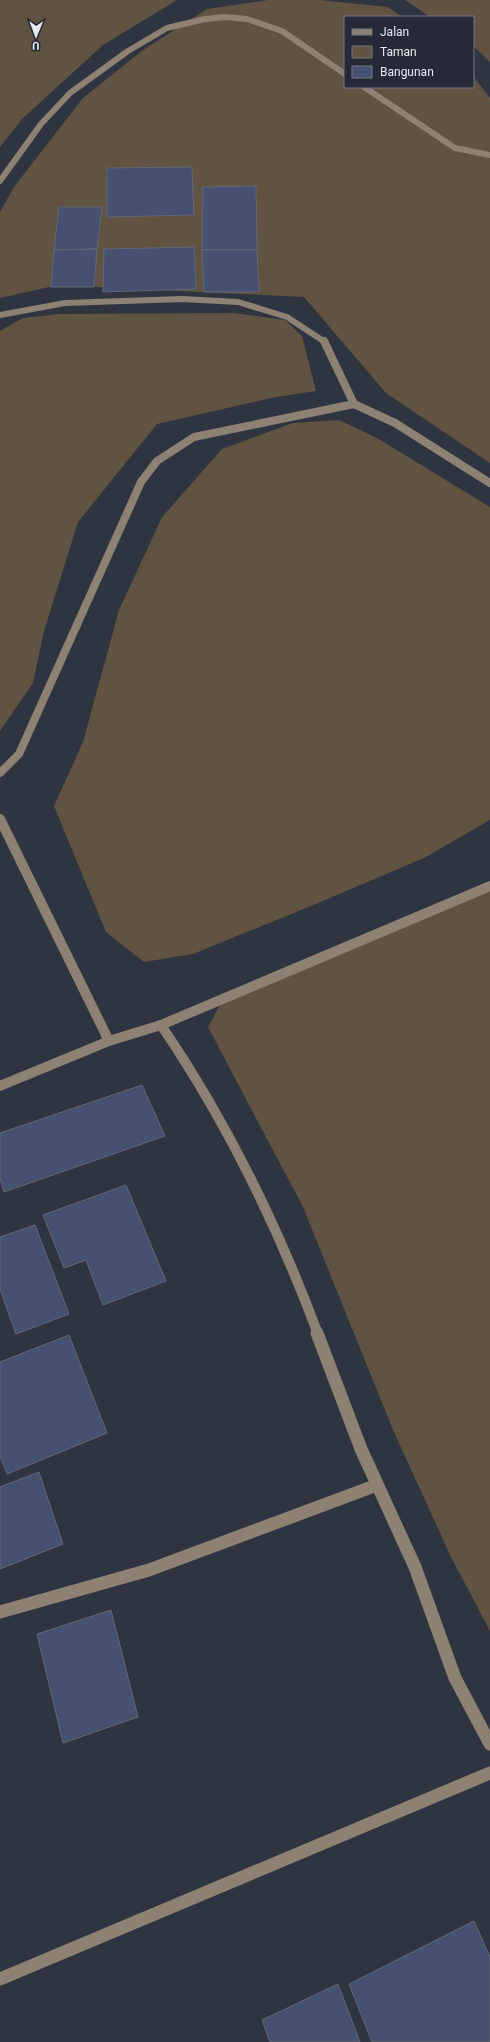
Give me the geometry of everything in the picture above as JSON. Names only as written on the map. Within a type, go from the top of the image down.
[{"type":"street","points":[[0,182],[40,124],[70,93],[128,51],[167,28],[205,19],[225,17],[247,19],[282,31],[344,73]]},
{"type":"street","points":[[365,88],[455,148],[490,155]]},
{"type":"street","points":[[0,316],[64,303],[182,299],[238,302],[287,317],[325,342],[354,404]]},
{"type":"street","points":[[0,774],[19,754],[42,706],[141,482],[157,461],[194,437],[354,404],[395,423],[490,483]]},
{"type":"street","points":[[0,819],[109,1041]]},
{"type":"street","points":[[0,1086],[109,1041],[162,1025],[490,886]]},
{"type":"street","points":[[162,1025],[191,1069],[263,1204],[304,1297],[361,1449],[415,1567],[455,1678],[490,1744]]},
{"type":"street","points":[[0,1612],[149,1570],[377,1485]]},
{"type":"street","points":[[0,1979],[490,1773]]},
{"type":"green space","points":[[0,0],[177,0],[103,45],[22,119],[0,147]]},
{"type":"green space","points":[[268,0],[320,0],[388,7],[401,16],[344,16],[344,88],[474,88],[474,77],[490,98],[490,463],[386,393],[304,297],[58,285],[0,298],[0,212],[14,187],[83,98],[143,50],[207,9]]},
{"type":"green space","points":[[405,0],[490,0],[490,62],[474,47],[474,16],[429,16]]},
{"type":"green space","points":[[234,313],[285,320],[302,336],[316,391],[276,397],[157,424],[78,522],[44,631],[33,683],[0,731],[0,331],[23,318],[59,314]]},
{"type":"green space","points":[[339,420],[377,438],[490,507],[490,820],[424,858],[311,906],[193,954],[144,962],[106,932],[54,806],[83,742],[119,610],[162,517],[222,449],[293,423]]},
{"type":"green space","points":[[490,884],[490,1631],[451,1557],[393,1430],[303,1207],[208,1027],[222,1001]]},
{"type":"building","points":[[192,167],[194,215],[107,217],[107,168]]},
{"type":"building","points":[[256,186],[257,250],[202,250],[203,187]]},
{"type":"building","points":[[59,207],[102,207],[97,249],[54,250]]},
{"type":"building","points":[[194,247],[196,289],[103,292],[104,249]]},
{"type":"building","points":[[97,249],[94,287],[51,287],[54,250]]},
{"type":"building","points":[[202,250],[257,250],[259,292],[204,292]]},
{"type":"building","points":[[142,1085],[165,1136],[4,1192],[0,1179],[0,1133]]},
{"type":"building","points":[[126,1185],[166,1281],[103,1305],[86,1260],[64,1268],[43,1215]]},
{"type":"building","points":[[35,1225],[69,1314],[16,1334],[0,1289],[0,1237]]},
{"type":"building","points":[[69,1335],[107,1433],[7,1474],[0,1456],[0,1362]]},
{"type":"building","points":[[39,1472],[63,1544],[0,1569],[0,1487]]},
{"type":"building","points":[[111,1610],[138,1717],[63,1743],[37,1634]]},
{"type":"building","points":[[474,1921],[490,1957],[490,2042],[372,2042],[349,1984]]},
{"type":"building","points":[[338,1984],[360,2042],[270,2042],[262,2020]]}]
